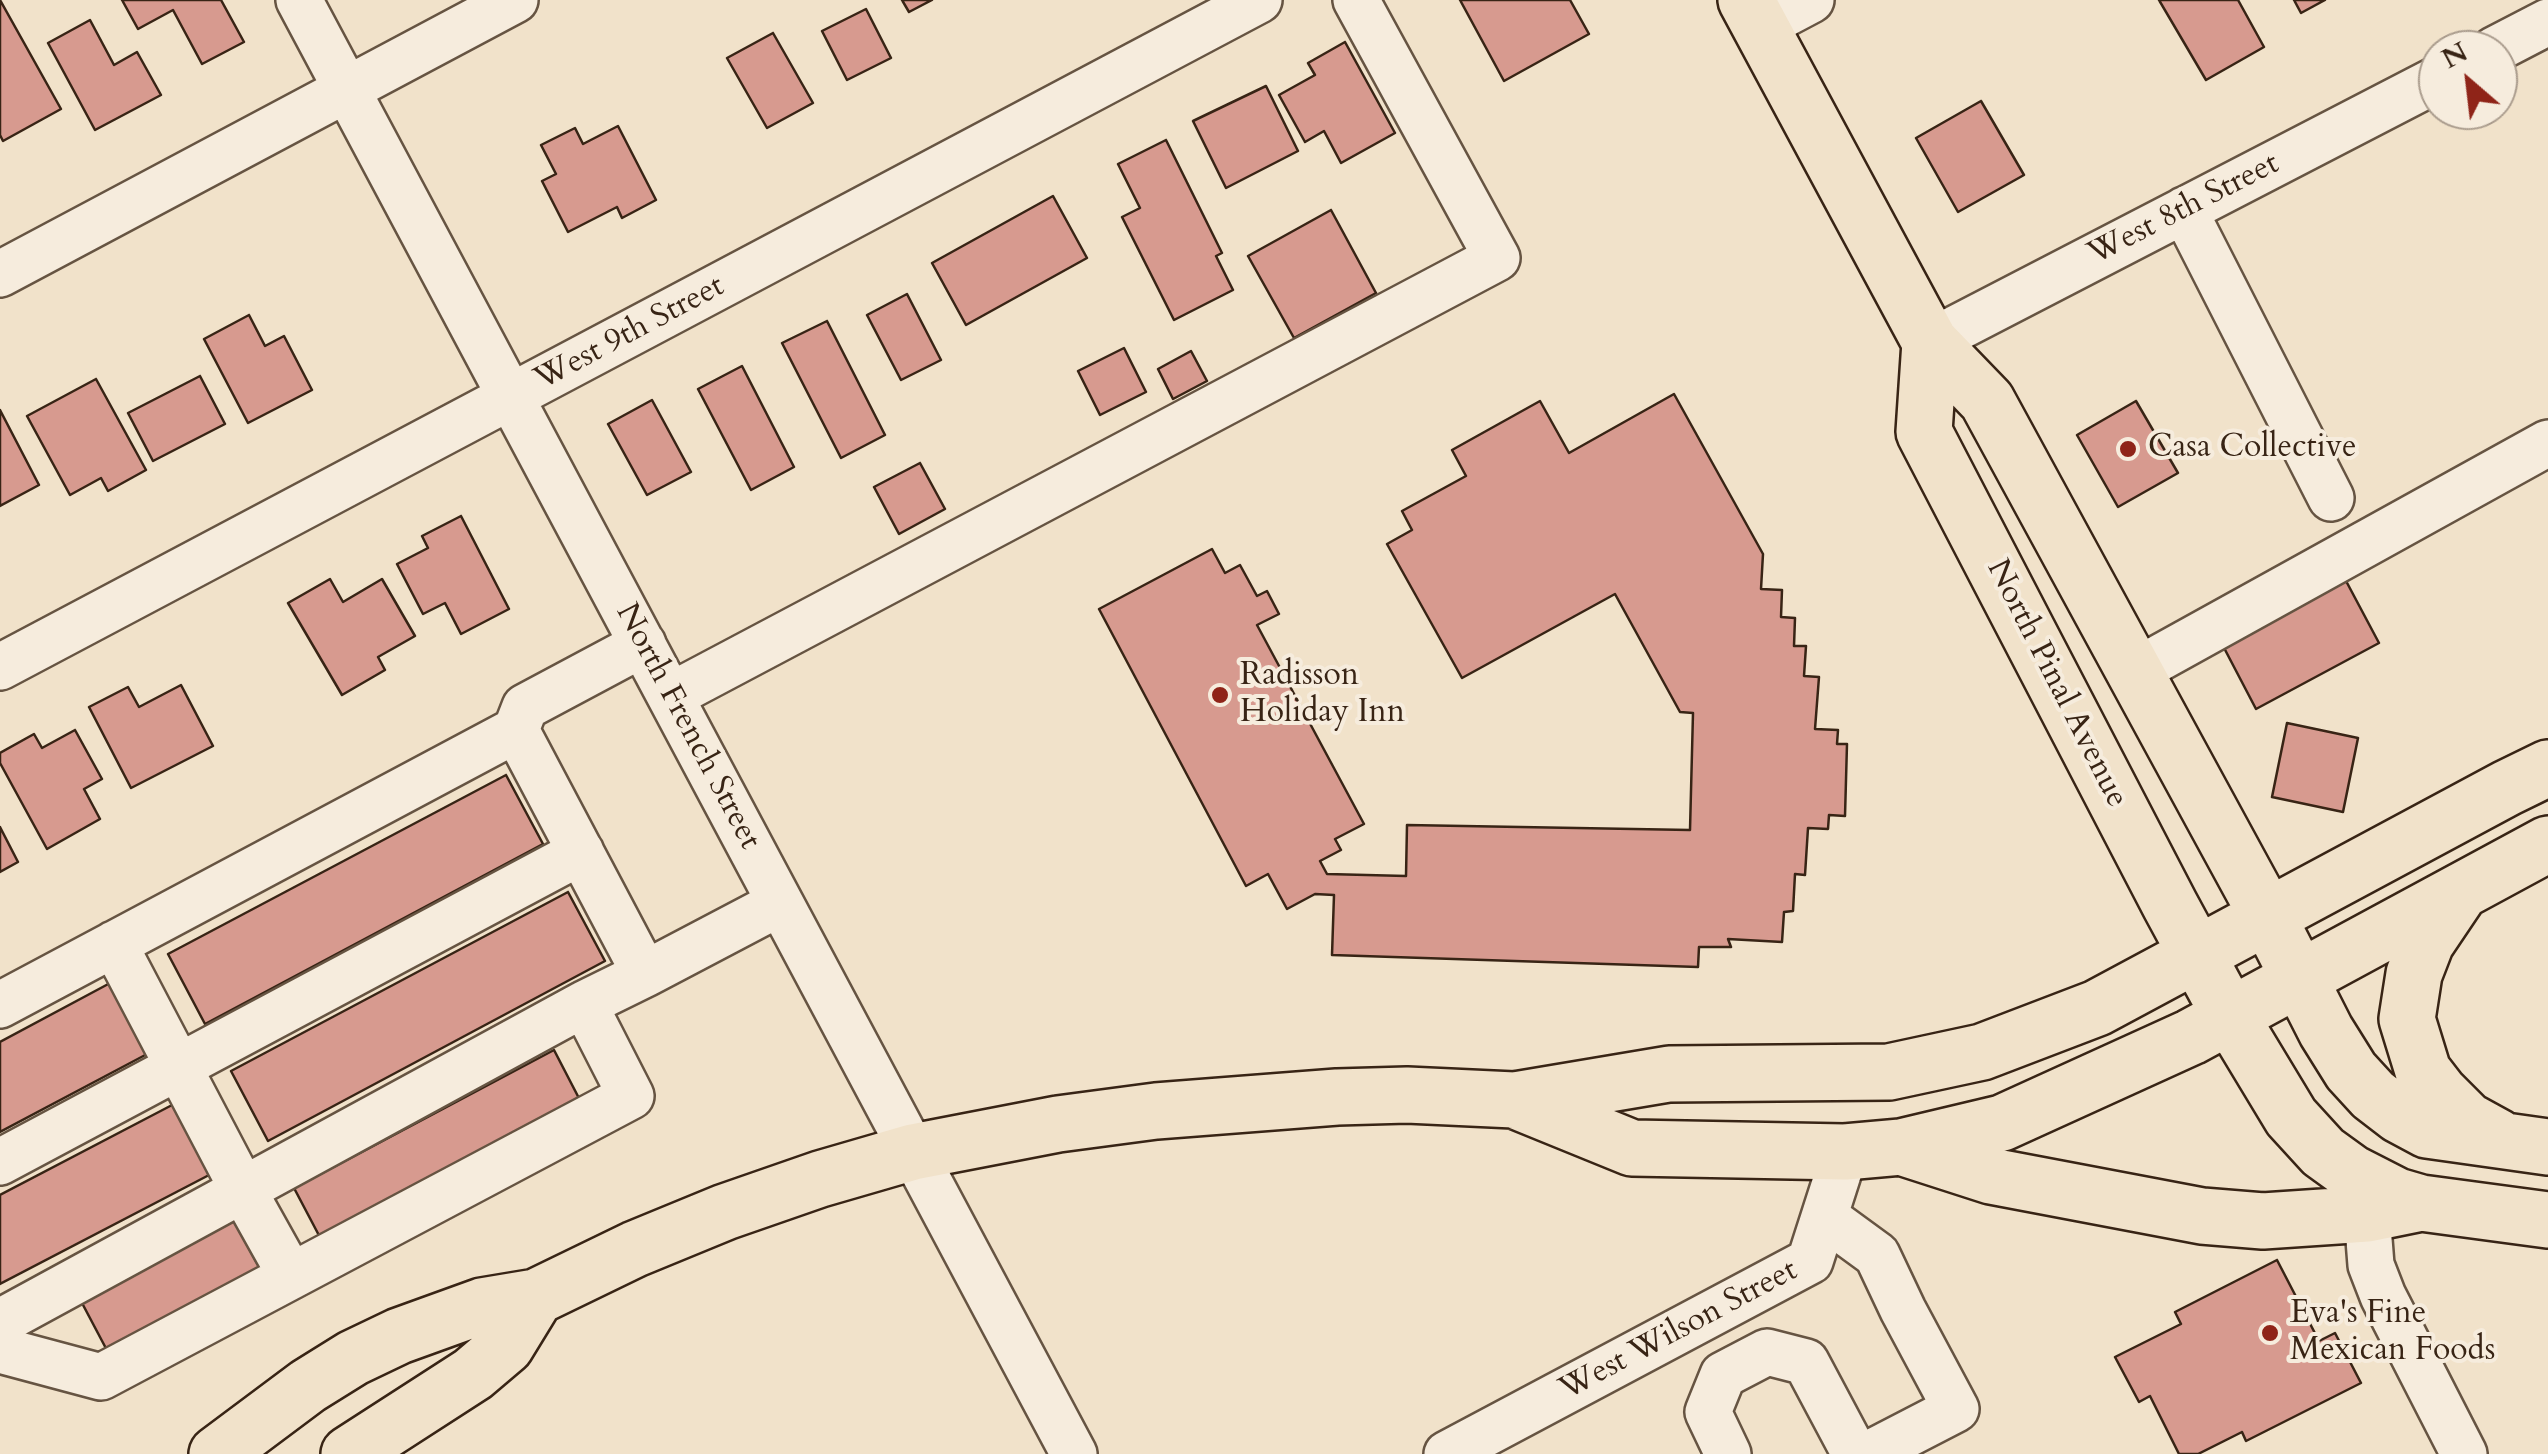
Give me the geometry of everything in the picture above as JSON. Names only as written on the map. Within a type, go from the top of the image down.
[{"type":"main road","points":[[1753,13],[1930,342],[1986,400],[2351,1072],[2398,1116],[2427,1130],[2529,1145]]},
{"type":"main road","name":"North Pinal Avenue","points":[[1930,342],[1924,432],[2230,1016],[2292,1116],[2323,1152],[2376,1186],[2421,1203]]},
{"type":"main road","points":[[218,1454],[308,1386],[353,1358],[437,1320],[482,1306],[536,1297],[725,1212],[913,1152],[1058,1124],[1247,1102],[1407,1095],[1514,1100],[1670,1074],[1889,1072],[1982,1052],[2098,1008],[2548,768]]},
{"type":"main road","points":[[1514,1100],[1632,1148],[1845,1152],[1901,1147],[2002,1123],[2158,1054],[2548,844]]},
{"type":"main road","points":[[2460,892],[2426,943],[2414,974],[2407,1020],[2423,1071],[2440,1094],[2467,1120],[2529,1145]]},
{"type":"main road","points":[[1901,1147],[1991,1176],[2202,1216],[2264,1221],[2367,1214],[2421,1203],[2548,1220]]},
{"type":"main road","points":[[349,1454],[484,1365],[506,1346],[536,1297]]},
{"type":"street","name":"North French Street","points":[[300,0],[1074,1454]]},
{"type":"street","points":[[0,274],[515,0]]},
{"type":"street","name":"West 9th Street","points":[[0,667],[1259,0]]},
{"type":"street","points":[[670,696],[1497,258],[1356,0]]},
{"type":"street","points":[[1753,13],[1811,0]]},
{"type":"street","points":[[2518,38],[2548,22]]},
{"type":"street","name":"West 8th Street","points":[[1930,342],[2418,89]]},
{"type":"street","points":[[2184,210],[2331,498]]},
{"type":"street","points":[[2134,672],[2548,443]]},
{"type":"street","points":[[0,1005],[516,730],[525,707],[643,644]]},
{"type":"street","points":[[516,730],[645,974]]},
{"type":"street","points":[[0,1162],[580,852]]},
{"type":"street","points":[[0,1322],[584,1004],[780,902]]},
{"type":"street","points":[[114,944],[291,1276]]},
{"type":"street","points":[[0,1350],[102,1377],[631,1096],[584,1004]]},
{"type":"street","name":"West Wilson Street","points":[[1447,1454],[1810,1261],[1845,1152]]},
{"type":"street","points":[[2367,1214],[2372,1264],[2383,1296],[2464,1454]]},
{"type":"street","points":[[1825,1218],[1877,1255],[1956,1409],[1869,1454]]},
{"type":"street","points":[[1728,1454],[1708,1412],[1723,1375],[1767,1352],[1806,1362],[1855,1454]]},
{"type":"building","points":[[0,0],[61,109],[3,141],[0,135]]},
{"type":"building","points":[[122,0],[221,0],[244,42],[202,64],[173,10],[138,29]]},
{"type":"building","points":[[902,0],[932,0],[909,12]]},
{"type":"building","points":[[1460,0],[1570,0],[1589,34],[1504,81]]},
{"type":"building","points":[[2159,0],[2238,0],[2264,47],[2206,80]]},
{"type":"building","points":[[2294,0],[2325,0],[2301,13]]},
{"type":"building","points":[[866,9],[891,58],[847,80],[822,31]]},
{"type":"building","points":[[90,20],[114,65],[137,52],[161,95],[95,130],[48,43]]},
{"type":"building","points":[[773,33],[813,103],[767,128],[727,58]]},
{"type":"building","points":[[1345,42],[1395,133],[1341,163],[1324,131],[1305,142],[1279,95],[1315,75],[1308,63]]},
{"type":"building","points":[[1266,86],[1298,151],[1226,188],[1193,121]]},
{"type":"building","points":[[1981,101],[2024,175],[1958,212],[1916,138]]},
{"type":"building","points":[[618,126],[656,200],[622,218],[617,207],[568,232],[542,181],[556,174],[541,145],[575,128],[583,144]]},
{"type":"building","points":[[1166,140],[1222,253],[1216,256],[1233,290],[1174,320],[1122,217],[1140,208],[1118,164]]},
{"type":"building","points":[[1053,196],[1087,258],[966,325],[932,263]]},
{"type":"building","points":[[1331,210],[1376,293],[1294,338],[1248,256]]},
{"type":"building","points":[[907,294],[941,360],[901,380],[867,315]]},
{"type":"building","points":[[249,315],[265,346],[284,336],[312,390],[248,423],[204,339]]},
{"type":"building","points":[[827,321],[885,435],[841,458],[782,343]]},
{"type":"building","points":[[1124,348],[1146,392],[1100,415],[1078,371]]},
{"type":"building","points":[[1191,351],[1207,381],[1173,399],[1158,369]]},
{"type":"building","points":[[742,366],[794,467],[751,490],[698,389]]},
{"type":"building","points":[[200,376],[225,424],[153,461],[128,413]]},
{"type":"building","points":[[96,379],[146,470],[108,491],[101,478],[70,495],[27,416]]},
{"type":"building","name":"Radisson Holiday Inn","points":[[1674,394],[1763,554],[1761,589],[1782,590],[1781,617],[1795,618],[1794,646],[1806,646],[1804,676],[1819,677],[1815,729],[1838,730],[1837,744],[1847,744],[1845,816],[1829,815],[1828,829],[1808,828],[1805,875],[1795,874],[1793,911],[1784,912],[1782,942],[1728,939],[1731,947],[1699,947],[1698,967],[1332,955],[1334,895],[1315,894],[1287,909],[1268,874],[1246,886],[1099,609],[1212,549],[1225,573],[1240,565],[1257,596],[1267,591],[1279,614],[1257,625],[1364,824],[1335,839],[1341,850],[1320,861],[1327,874],[1406,876],[1407,825],[1690,830],[1693,713],[1680,712],[1615,594],[1462,678],[1387,544],[1412,530],[1402,511],[1466,476],[1452,450],[1540,401],[1569,453]]},
{"type":"building","points":[[652,400],[691,472],[647,495],[608,424]]},
{"type":"building","points":[[2136,401],[2178,473],[2118,507],[2077,435]]},
{"type":"building","points":[[0,410],[39,485],[0,506]]},
{"type":"building","points":[[920,463],[945,509],[899,534],[874,487]]},
{"type":"building","points":[[461,516],[509,609],[461,634],[445,603],[423,614],[397,564],[428,548],[422,536]]},
{"type":"building","points":[[330,579],[343,602],[382,579],[415,636],[378,657],[385,670],[342,695],[288,603]]},
{"type":"building","points":[[2345,579],[2379,643],[2256,709],[2222,644]]},
{"type":"building","points":[[181,685],[213,746],[131,788],[89,707],[128,687],[139,707]]},
{"type":"building","points":[[2287,723],[2358,738],[2343,812],[2272,797]]},
{"type":"building","points":[[75,730],[102,779],[84,789],[100,819],[47,849],[0,763],[0,753],[34,734],[42,748]]},
{"type":"building","points":[[506,775],[543,844],[205,1024],[168,954]]},
{"type":"building","points":[[0,827],[18,862],[0,872]]},
{"type":"building","points":[[568,892],[605,961],[268,1141],[231,1071]]},
{"type":"building","points":[[112,982],[149,1053],[0,1132],[0,1042]]},
{"type":"building","points":[[554,1050],[583,1106],[323,1243],[294,1188]]},
{"type":"building","points":[[174,1104],[211,1174],[0,1284],[0,1195]]},
{"type":"building","points":[[234,1221],[263,1274],[110,1356],[82,1303]]},
{"type":"building","points":[[2277,1260],[2319,1341],[2335,1333],[2361,1383],[2246,1441],[2242,1432],[2198,1454],[2179,1454],[2150,1396],[2139,1402],[2115,1357],[2181,1324],[2175,1312]]},
{"type":"place","name":"Casa Collective","points":[[2128,449]]},
{"type":"place","name":"Radisson Holiday Inn","points":[[1220,695]]},
{"type":"place","name":"Eva's Fine Mexican Foods","points":[[2270,1333]]}]
